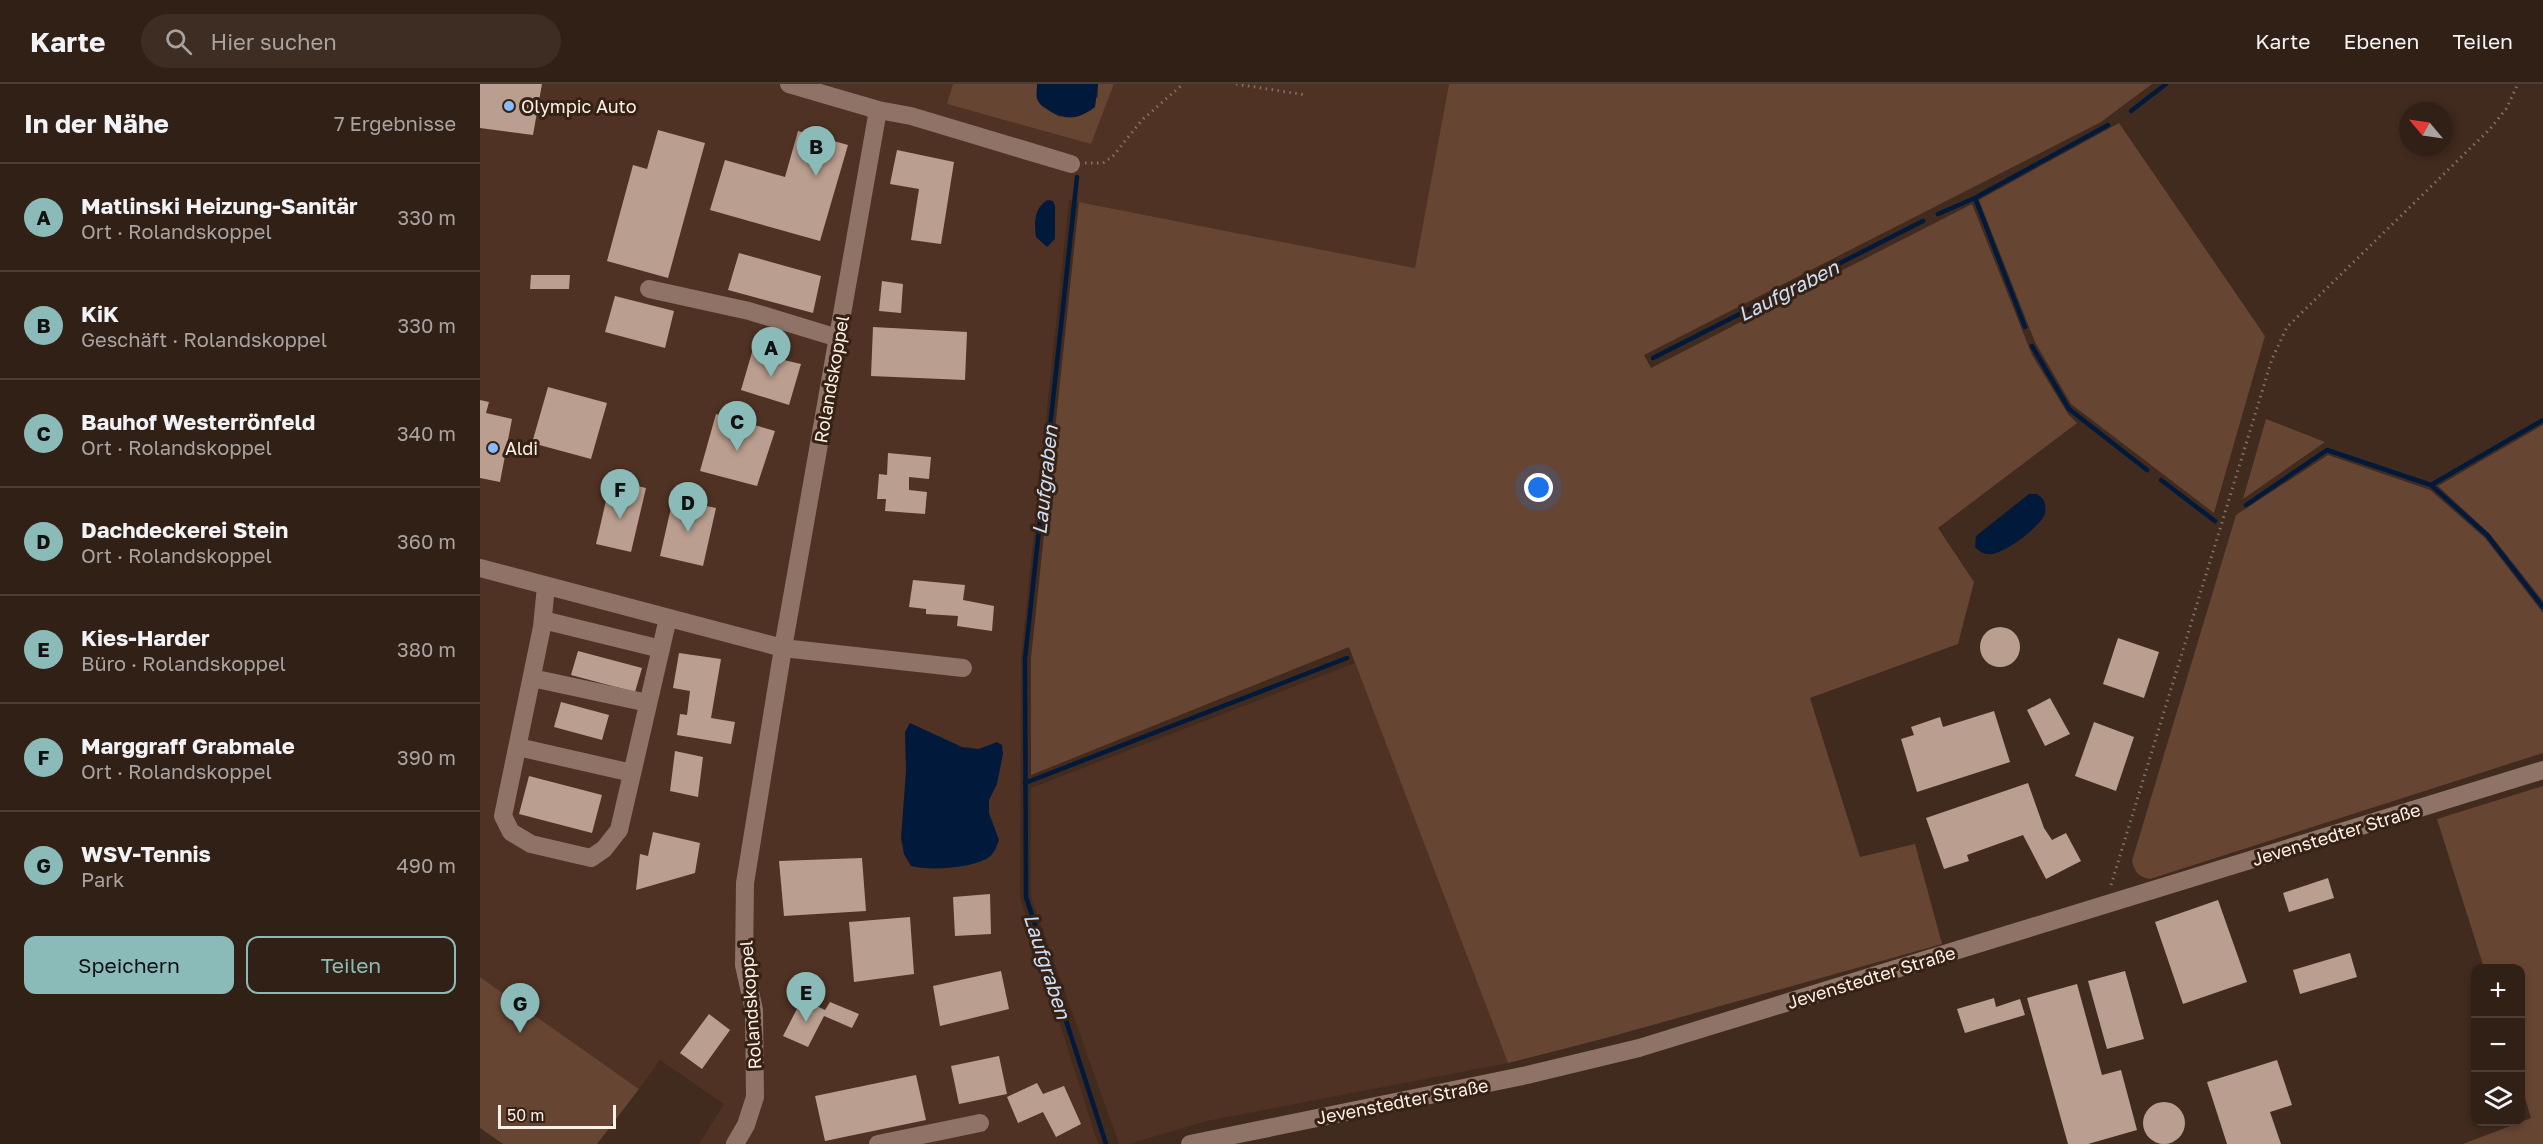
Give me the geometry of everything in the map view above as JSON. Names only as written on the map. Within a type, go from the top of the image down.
[{"type":"street","points":[[789,84],[878,110],[910,116],[1071,164]]},
{"type":"street","name":"Rolandskoppel","points":[[735,1144],[746,1125],[755,1097],[753,1010],[744,965],[745,883],[783,648],[878,110]]},
{"type":"street","points":[[649,289],[749,310],[838,338]]},
{"type":"street","points":[[480,568],[783,648],[963,668]]},
{"type":"street","points":[[546,586],[543,620],[503,816],[511,832],[531,844],[591,858],[604,849],[619,830],[668,618]]},
{"type":"street","points":[[543,620],[661,649]]},
{"type":"street","points":[[532,678],[648,703]]},
{"type":"street","points":[[518,747],[632,773]]},
{"type":"street","name":"Jevenstedter Straße","points":[[1190,1144],[1527,1075],[1639,1048],[2104,907],[2543,770]]},
{"type":"street","points":[[877,1144],[980,1123]]},
{"type":"path","points":[[1071,164],[1103,163],[1113,156],[1142,120],[1183,84]]},
{"type":"path","points":[[1236,84],[1306,95]]},
{"type":"path","points":[[2104,907],[2265,382],[2280,340],[2287,327],[2490,129],[2506,109],[2517,86]]},
{"type":"shaded area","points":[[480,84],[953,84],[948,104],[1091,144],[1114,84],[1449,84],[1416,268],[1069,200],[1021,657],[1020,898],[1098,1144],[699,1144],[724,1104],[660,1060],[639,1089],[480,977]]},
{"type":"shaded area","points":[[953,84],[1037,84],[1038,97],[1042,105],[1060,117],[1098,97],[1098,84],[1114,84],[1091,144],[947,104]]},
{"type":"shaded area","points":[[1449,84],[2152,84],[2101,122],[1644,355],[1651,368],[1972,204],[2032,355],[2068,414],[2077,423],[1938,528],[1974,582],[1958,644],[1810,698],[1860,857],[1915,844],[1942,944],[1606,1038],[1508,1063],[1349,647],[1031,775],[1031,658],[1079,202],[1415,268]]},
{"type":"shaded area","points":[[2119,123],[2265,336],[2214,513],[2071,404],[2035,342],[1979,200]]},
{"type":"shaded area","points":[[2266,419],[2325,442],[2243,499]]},
{"type":"shaded area","points":[[2543,425],[2543,601],[2490,534],[2438,486]]},
{"type":"shaded area","points":[[2328,455],[2430,490],[2485,538],[2543,613],[2543,753],[2150,879],[2143,877],[2138,874],[2132,861],[2236,515]]},
{"type":"shaded area","points":[[1355,663],[1508,1063],[1207,1121],[1129,1144],[1119,1144],[1031,897],[1031,788]]},
{"type":"shaded area","points":[[2543,786],[2543,1144],[2463,1144],[2510,1126],[2525,1126],[2525,1120],[2531,1118],[2525,1098],[2525,964],[2483,964],[2437,819]]},
{"type":"shaded area","points":[[480,977],[639,1089],[597,1144],[503,1144],[480,1128]]},
{"type":"water","points":[[1037,84],[1098,84],[1095,107],[1077,117],[1060,116],[1039,102]]},
{"type":"water","points":[[1048,200],[1053,201],[1055,206],[1055,239],[1047,247],[1036,237],[1035,226],[1040,207]]},
{"type":"water","points":[[2029,494],[2037,494],[2045,504],[2045,513],[2037,525],[2005,549],[1992,554],[1980,552],[1975,547],[1976,536]]},
{"type":"water","points":[[910,723],[962,747],[979,749],[997,742],[1002,745],[1003,754],[997,784],[989,800],[989,813],[999,840],[993,853],[986,859],[949,868],[919,868],[911,866],[904,854],[901,838],[906,771],[905,732]]},
{"type":"building","name":"Olympic Auto","points":[[480,84],[542,84],[533,135],[480,128]]},
{"type":"building","points":[[658,130],[705,143],[668,278],[607,261],[633,165],[647,169]]},
{"type":"building","points":[[798,131],[848,145],[820,241],[710,210],[725,160],[785,177]]},
{"type":"building","points":[[897,150],[954,162],[941,244],[911,240],[919,189],[890,184]]},
{"type":"building","points":[[739,253],[821,276],[813,313],[728,290]]},
{"type":"building","points":[[531,275],[570,275],[569,289],[530,289]]},
{"type":"building","points":[[882,281],[903,284],[901,313],[879,311]]},
{"type":"building","points":[[615,296],[674,311],[665,348],[605,332]]},
{"type":"building","points":[[873,327],[967,332],[965,380],[871,376]]},
{"type":"building","points":[[755,342],[787,351],[784,360],[801,364],[789,405],[741,390]]},
{"type":"building","points":[[548,387],[607,403],[591,459],[532,443]]},
{"type":"building","name":"Aldi","points":[[480,400],[489,402],[486,413],[512,419],[500,482],[480,478]]},
{"type":"building","points":[[716,414],[775,431],[757,486],[700,471]]},
{"type":"building","points":[[888,453],[931,457],[929,479],[909,477],[909,490],[927,492],[925,514],[885,511],[886,499],[877,499],[879,474],[887,475]]},
{"type":"building","points":[[621,482],[646,488],[631,552],[596,544],[608,492],[618,494]]},
{"type":"building","points":[[673,499],[716,508],[703,566],[660,556]]},
{"type":"building","points":[[913,580],[965,585],[963,600],[994,606],[992,631],[957,626],[958,616],[926,614],[926,609],[909,607]]},
{"type":"building","points":[[2000,627],[2008,628],[2014,633],[2019,639],[2019,655],[2014,661],[2008,666],[2000,667],[1992,666],[1986,661],[1981,655],[1980,647],[1981,639],[1986,633],[1992,628]]},
{"type":"building","points":[[2118,638],[2159,652],[2144,698],[2103,684]]},
{"type":"building","points":[[578,651],[642,668],[635,692],[571,675]]},
{"type":"building","points":[[679,653],[721,659],[711,718],[735,722],[731,744],[677,735],[680,714],[687,715],[690,691],[673,688]]},
{"type":"building","points":[[2050,698],[2070,734],[2045,746],[2027,710]]},
{"type":"building","points":[[561,702],[609,715],[602,740],[554,727]]},
{"type":"building","points":[[1994,711],[2010,762],[1917,792],[1901,739],[1914,735],[1911,727],[1940,717],[1943,727]]},
{"type":"building","points":[[2094,722],[2134,737],[2116,791],[2075,776]]},
{"type":"building","points":[[675,751],[703,757],[698,797],[670,791]]},
{"type":"building","points":[[529,776],[602,795],[592,833],[519,814]]},
{"type":"building","points":[[2028,783],[2044,828],[2052,840],[2066,833],[2081,861],[2046,879],[2023,835],[1967,855],[1969,861],[1944,869],[1926,818]]},
{"type":"building","points":[[653,832],[700,843],[695,873],[636,890],[640,854],[648,856]]},
{"type":"building","points":[[862,858],[866,911],[784,916],[779,861]]},
{"type":"building","points":[[2328,878],[2334,898],[2289,912],[2283,893]]},
{"type":"building","points":[[990,894],[991,934],[955,936],[953,897]]},
{"type":"building","points":[[2218,900],[2247,982],[2183,1004],[2155,922]]},
{"type":"building","points":[[910,917],[914,974],[854,982],[849,922]]},
{"type":"building","points":[[2350,953],[2357,977],[2300,994],[2293,970]]},
{"type":"building","points":[[1001,971],[1009,1009],[940,1026],[933,986]]},
{"type":"building","points":[[2125,971],[2144,1039],[2107,1049],[2088,981]]},
{"type":"building","points":[[2077,984],[2102,1075],[2121,1070],[2137,1130],[2088,1144],[2068,1144],[2027,998]]},
{"type":"building","points":[[1994,998],[1996,1007],[2020,999],[2025,1015],[1965,1033],[1957,1009]]},
{"type":"building","points":[[802,999],[825,1010],[830,1002],[859,1014],[852,1028],[824,1016],[808,1047],[783,1036]]},
{"type":"building","points":[[709,1014],[730,1030],[702,1069],[680,1053]]},
{"type":"building","points":[[999,1056],[1007,1094],[959,1104],[951,1066]]},
{"type":"building","points":[[2277,1060],[2292,1105],[2270,1112],[2281,1144],[2227,1144],[2207,1082]]},
{"type":"building","points":[[916,1075],[926,1120],[825,1141],[815,1096]]},
{"type":"building","points":[[1037,1083],[1043,1094],[1064,1086],[1081,1124],[1056,1137],[1043,1112],[1018,1123],[1007,1097]]},
{"type":"building","points":[[2164,1102],[2178,1109],[2185,1123],[2178,1137],[2164,1144],[2150,1137],[2143,1123],[2150,1109]]},
{"type":"waterway","name":"Laufgraben","points":[[2131,111],[2166,84]]},
{"type":"waterway","name":"Laufgraben","points":[[1938,214],[1975,198],[2108,125]]},
{"type":"waterway","name":"Laufgraben","points":[[1077,177],[1025,659],[1026,897],[1106,1144]]},
{"type":"waterway","points":[[1975,198],[2025,327]]},
{"type":"waterway","name":"Laufgraben","points":[[1653,358],[1923,221]]},
{"type":"waterway","points":[[2032,346],[2069,409],[2147,470]]},
{"type":"waterway","points":[[2246,505],[2327,450],[2431,485],[2543,420]]},
{"type":"waterway","points":[[2161,480],[2215,521]]},
{"type":"waterway","points":[[2431,485],[2487,535],[2543,607]]},
{"type":"waterway","name":"Laufgraben","points":[[1025,783],[1347,658]]},
{"type":"place","name":"Olympic Auto","points":[[509,106]]},
{"type":"place","name":"KiK","points":[[816,176]]},
{"type":"place","name":"Matlinski Heizung-Sanitär","points":[[771,377]]},
{"type":"place","name":"Aldi","points":[[493,448]]},
{"type":"place","name":"Bauhof Westerrönfeld","points":[[737,451]]},
{"type":"place","name":"Marggraff Grabmale","points":[[620,519]]},
{"type":"place","name":"Dachdeckerei Stein","points":[[688,532]]},
{"type":"place","name":"Kies-Harder","points":[[806,1022]]},
{"type":"place","name":"WSV-Tennis","points":[[520,1033]]}]
